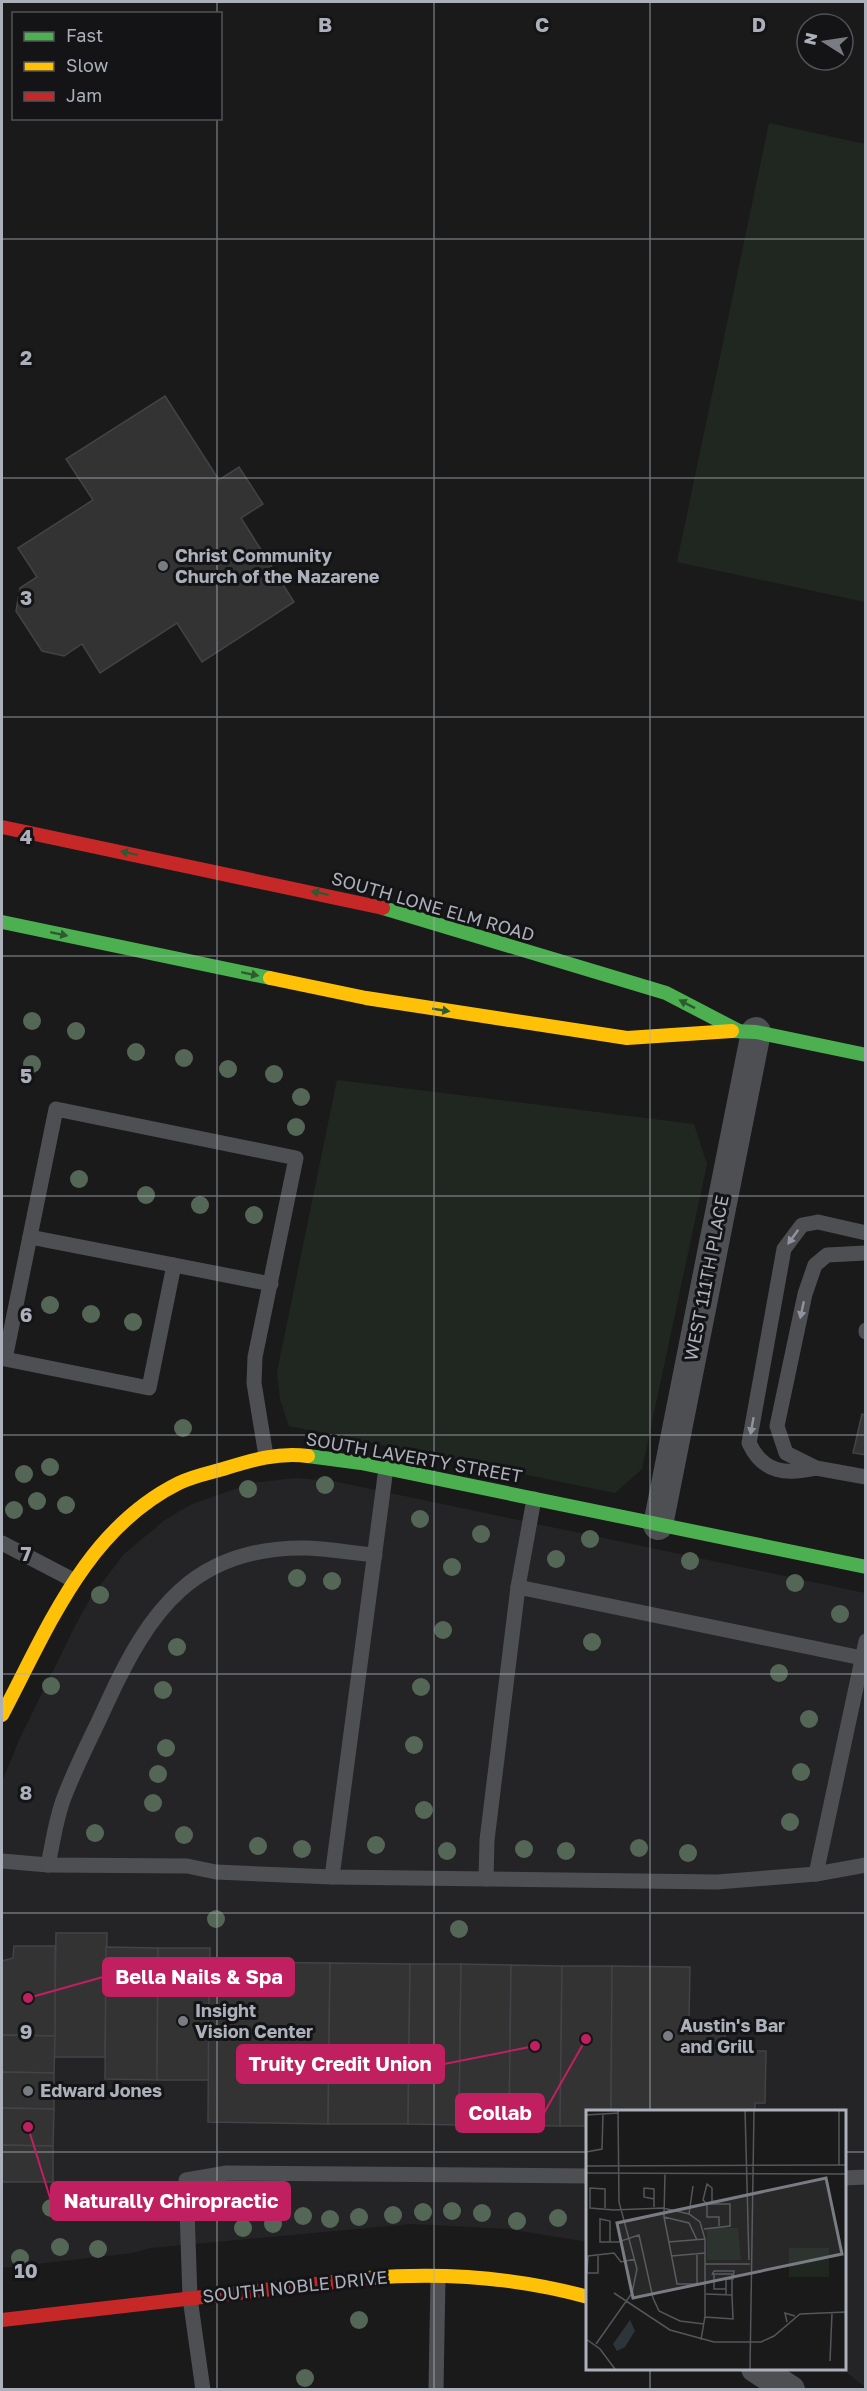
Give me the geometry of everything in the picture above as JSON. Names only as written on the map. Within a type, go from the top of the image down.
[{"type":"street","name":"SOUTH LONE ELM ROAD","points":[[2,827],[368,903],[666,993],[747,1031],[866,1055]]},
{"type":"street","name":"SOUTH LONE ELM ROAD","points":[[2,922],[366,998],[627,1038],[747,1031]]},
{"type":"street","name":"WEST 111TH PLACE","points":[[658,1524],[747,1031]]},
{"type":"street","name":"SOUTH LAVERTY STREET","points":[[2,1715],[73,1580],[116,1526],[143,1504],[181,1482],[266,1456],[295,1454],[386,1468],[866,1567]]},
{"type":"street","name":"SOUTH NOBLE DRIVE","points":[[2,2320],[367,2278],[495,2278],[552,2285],[586,2296]]},
{"type":"street","points":[[759,2370],[790,2390]]},
{"type":"lane","points":[[174,1265],[149,1388],[3,1360],[8,1304],[30,1237],[56,1109],[296,1158],[272,1284],[255,1357],[254,1383],[266,1456]]},
{"type":"lane","points":[[816,1468],[795,1473],[772,1469],[755,1456],[748,1443],[784,1249],[802,1225],[818,1222],[866,1233]]},
{"type":"lane","points":[[30,1237],[272,1284]]},
{"type":"lane","points":[[866,1253],[827,1255],[815,1265],[805,1294],[777,1426],[786,1453],[816,1468],[866,1477]]},
{"type":"lane","points":[[332,1877],[386,1468]]},
{"type":"lane","points":[[486,1879],[487,1840],[518,1587],[534,1498]]},
{"type":"lane","points":[[2,1543],[73,1580]]},
{"type":"lane","points":[[48,1865],[64,1796],[128,1656],[146,1627],[169,1599],[198,1577],[228,1562],[252,1554],[307,1548],[375,1555]]},
{"type":"lane","points":[[518,1587],[862,1658]]},
{"type":"lane","points":[[816,1874],[866,1641]]},
{"type":"lane","points":[[2,1861],[48,1865],[187,1866],[216,1872],[332,1877],[717,1882],[816,1874],[866,1865]]},
{"type":"lane","points":[[203,2390],[190,2298],[186,2180],[227,2173],[586,2176]]},
{"type":"lane","points":[[846,2178],[866,2177]]},
{"type":"lane","points":[[436,2390],[438,2277]]},
{"type":"shaded area","points":[[769,123],[865,144],[865,602],[677,562]]},
{"type":"shaded area","points":[[337,1080],[694,1124],[707,1164],[642,1469],[615,1493],[289,1426],[280,1399],[277,1372]]},
{"type":"shaded area","points":[[296,1478],[333,1481],[865,1593],[865,2387],[843,2370],[846,2370],[846,2110],[586,2110],[586,2242],[508,2229],[411,2224],[151,2248],[132,2253],[2,2268],[2,1782],[19,1740],[74,1628],[91,1597],[124,1554],[166,1519],[192,1504],[252,1483]]},
{"type":"building","name":"Christ Community Church of the Nazarene","points":[[165,396],[219,480],[239,467],[263,504],[241,518],[294,602],[202,662],[177,623],[100,673],[82,644],[64,656],[42,651],[16,611],[20,588],[37,577],[18,548],[93,500],[66,459]]},
{"type":"building","points":[[862,1414],[866,1415],[866,1455],[853,1453]]},
{"type":"building","points":[[56,1933],[107,1933],[105,2057],[54,2057]]},
{"type":"building","points":[[14,1946],[55,1946],[55,2036],[2,2035],[2,1961],[13,1958]]},
{"type":"building","points":[[106,1947],[158,1948],[157,2080],[105,2079]]},
{"type":"building","name":"Insight Vision Center","points":[[158,1948],[210,1948],[209,2080],[157,2080]]},
{"type":"building","points":[[209,1962],[330,1963],[328,2124],[208,2122]]},
{"type":"building","points":[[330,1963],[410,1964],[408,2124],[328,2124]]},
{"type":"building","points":[[410,1964],[461,1964],[459,2125],[408,2124]]},
{"type":"building","points":[[461,1964],[511,1965],[509,2125],[459,2125]]},
{"type":"building","points":[[511,1965],[562,1966],[560,2126],[509,2125]]},
{"type":"building","points":[[562,1966],[612,1966],[611,2110],[586,2110],[586,2126],[560,2126]]},
{"type":"building","name":"Austin's Bar and Grill","points":[[612,1966],[690,1967],[689,2021],[725,2021],[725,2051],[766,2051],[765,2103],[755,2103],[755,2110],[611,2110]]},
{"type":"building","points":[[2,2035],[55,2036],[54,2073],[2,2072]]},
{"type":"building","name":"Edward Jones","points":[[2,2072],[54,2073],[54,2109],[2,2108]]},
{"type":"building","points":[[2,2108],[54,2109],[53,2146],[2,2145]]},
{"type":"building","points":[[2,2145],[53,2146],[53,2182],[2,2182]]},
{"type":"traffic: fast","points":[[383,908],[666,993],[739,1031]]},
{"type":"traffic: fast","points":[[2,922],[270,978]]},
{"type":"traffic: fast","points":[[732,1031],[756,1032],[866,1055]]},
{"type":"traffic: fast","points":[[308,1456],[361,1463],[866,1567]]},
{"type":"traffic: slow","points":[[270,978],[366,998],[627,1038],[732,1031]]},
{"type":"traffic: slow","points":[[2,1715],[54,1615],[73,1584],[94,1554],[119,1526],[147,1503],[190,1478],[265,1458],[286,1455],[308,1456]]},
{"type":"traffic: slow","points":[[368,2278],[396,2276],[479,2278],[533,2285],[586,2296]]},
{"type":"traffic: jam","points":[[2,827],[383,908]]},
{"type":"traffic: jam","points":[[2,2320],[368,2278]]},
{"type":"place","name":"Christ Community Church of the Nazarene","points":[[163,566]]},
{"type":"place","name":"Bella Nails & Spa","points":[[28,1998]]},
{"type":"place","name":"Insight Vision Center","points":[[183,2021]]},
{"type":"place","name":"Austin's Bar and Grill","points":[[668,2036]]},
{"type":"place","name":"Collab","points":[[586,2039]]},
{"type":"place","name":"Truity Credit Union","points":[[535,2046]]},
{"type":"place","name":"Edward Jones","points":[[28,2091]]},
{"type":"place","name":"Naturally Chiropractic","points":[[28,2127]]}]
